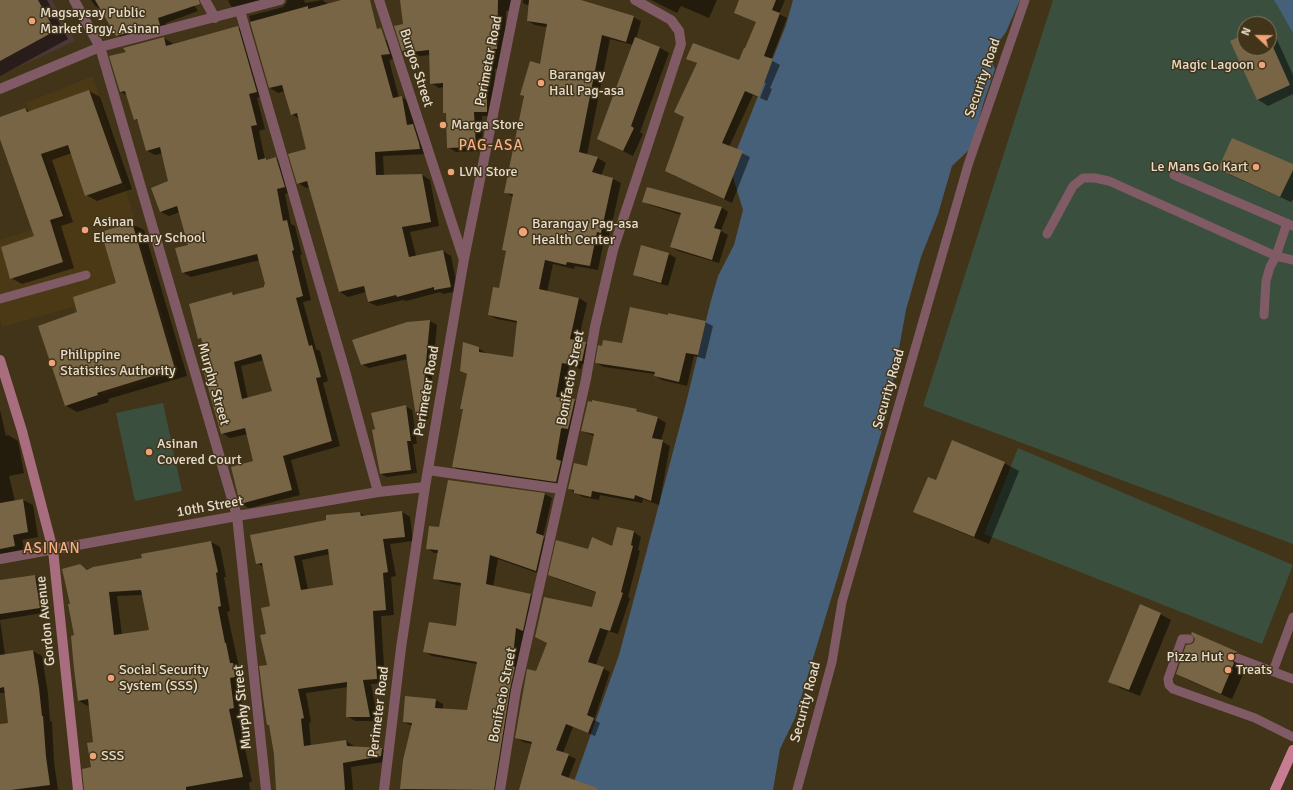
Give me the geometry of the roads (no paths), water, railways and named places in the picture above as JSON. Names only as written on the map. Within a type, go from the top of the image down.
[{"type":"main road","name":"Gordon Avenue","points":[[0,360],[22,431],[53,550],[78,790]]},
{"type":"main road","points":[[1276,790],[1293,750]]},
{"type":"street","name":"Murphy Street","points":[[74,0],[100,46],[237,516],[266,790]]},
{"type":"street","points":[[205,0],[215,18]]},
{"type":"street","points":[[0,89],[100,46],[215,18],[280,0]]},
{"type":"street","name":"Burgos Street","points":[[379,0],[464,259]]},
{"type":"street","name":"Perimeter Road","points":[[384,790],[401,648],[425,487],[464,259],[516,0]]},
{"type":"street","name":"Bonifacio Street","points":[[500,790],[515,697],[613,250],[681,44],[679,31],[670,20],[635,0]]},
{"type":"street","points":[[240,11],[345,371],[378,492]]},
{"type":"street","points":[[428,470],[561,489]]},
{"type":"street","name":"10th Street","points":[[0,559],[378,492],[425,487]]},
{"type":"lane","name":"Security Road","points":[[797,790],[832,662],[842,602],[966,173],[1025,0]]},
{"type":"lane","points":[[1174,175],[1290,224],[1270,267],[1266,281],[1264,315]]},
{"type":"lane","points":[[1047,234],[1073,186],[1083,178],[1095,178],[1108,181],[1276,256],[1293,260]]},
{"type":"lane","points":[[0,299],[86,275]]},
{"type":"lane","points":[[1273,671],[1293,617]]},
{"type":"lane","points":[[1189,639],[1182,639],[1168,679],[1169,685],[1173,689],[1255,718],[1293,736]]},
{"type":"lane","points":[[1237,658],[1293,679]]},
{"type":"water","points":[[793,0],[1020,0],[1006,32],[989,55],[995,69],[984,101],[971,148],[952,166],[938,214],[921,257],[906,310],[887,414],[795,718],[780,749],[773,790],[571,790],[619,655],[687,399],[710,304],[718,276],[734,245],[743,210],[730,167],[786,25]]},
{"type":"water","points":[[1274,0],[1293,0],[1293,33],[1280,10]]},
{"type":"place","name":"Magsaysay Public Market Brgy. Asinan","points":[[32,21]]},
{"type":"place","name":"Magic Lagoon","points":[[1262,65]]},
{"type":"place","name":"Barangay Hall Pag-asa","points":[[541,83]]},
{"type":"place","name":"Marga Store","points":[[443,125]]},
{"type":"place","name":"Le Mans Go Kart","points":[[1256,167]]},
{"type":"place","name":"LVN Store","points":[[451,172]]},
{"type":"place","name":"Asinan Elementary School","points":[[85,230]]},
{"type":"place","name":"Barangay Pag-asa Health Center","points":[[523,232]]},
{"type":"place","name":"Philippine Statistics Authority","points":[[52,363]]},
{"type":"place","name":"Asinan Covered Court","points":[[149,452]]},
{"type":"place","name":"Pizza Hut","points":[[1231,657]]},
{"type":"place","name":"Treats","points":[[1228,670]]},
{"type":"place","name":"Social Security System (SSS)","points":[[111,678]]},
{"type":"place","name":"SSS","points":[[93,756]]},
{"type":"district","name":"PAG-ASA","points":[[491,146]]},
{"type":"district","name":"ASINAN","points":[[52,549]]}]
